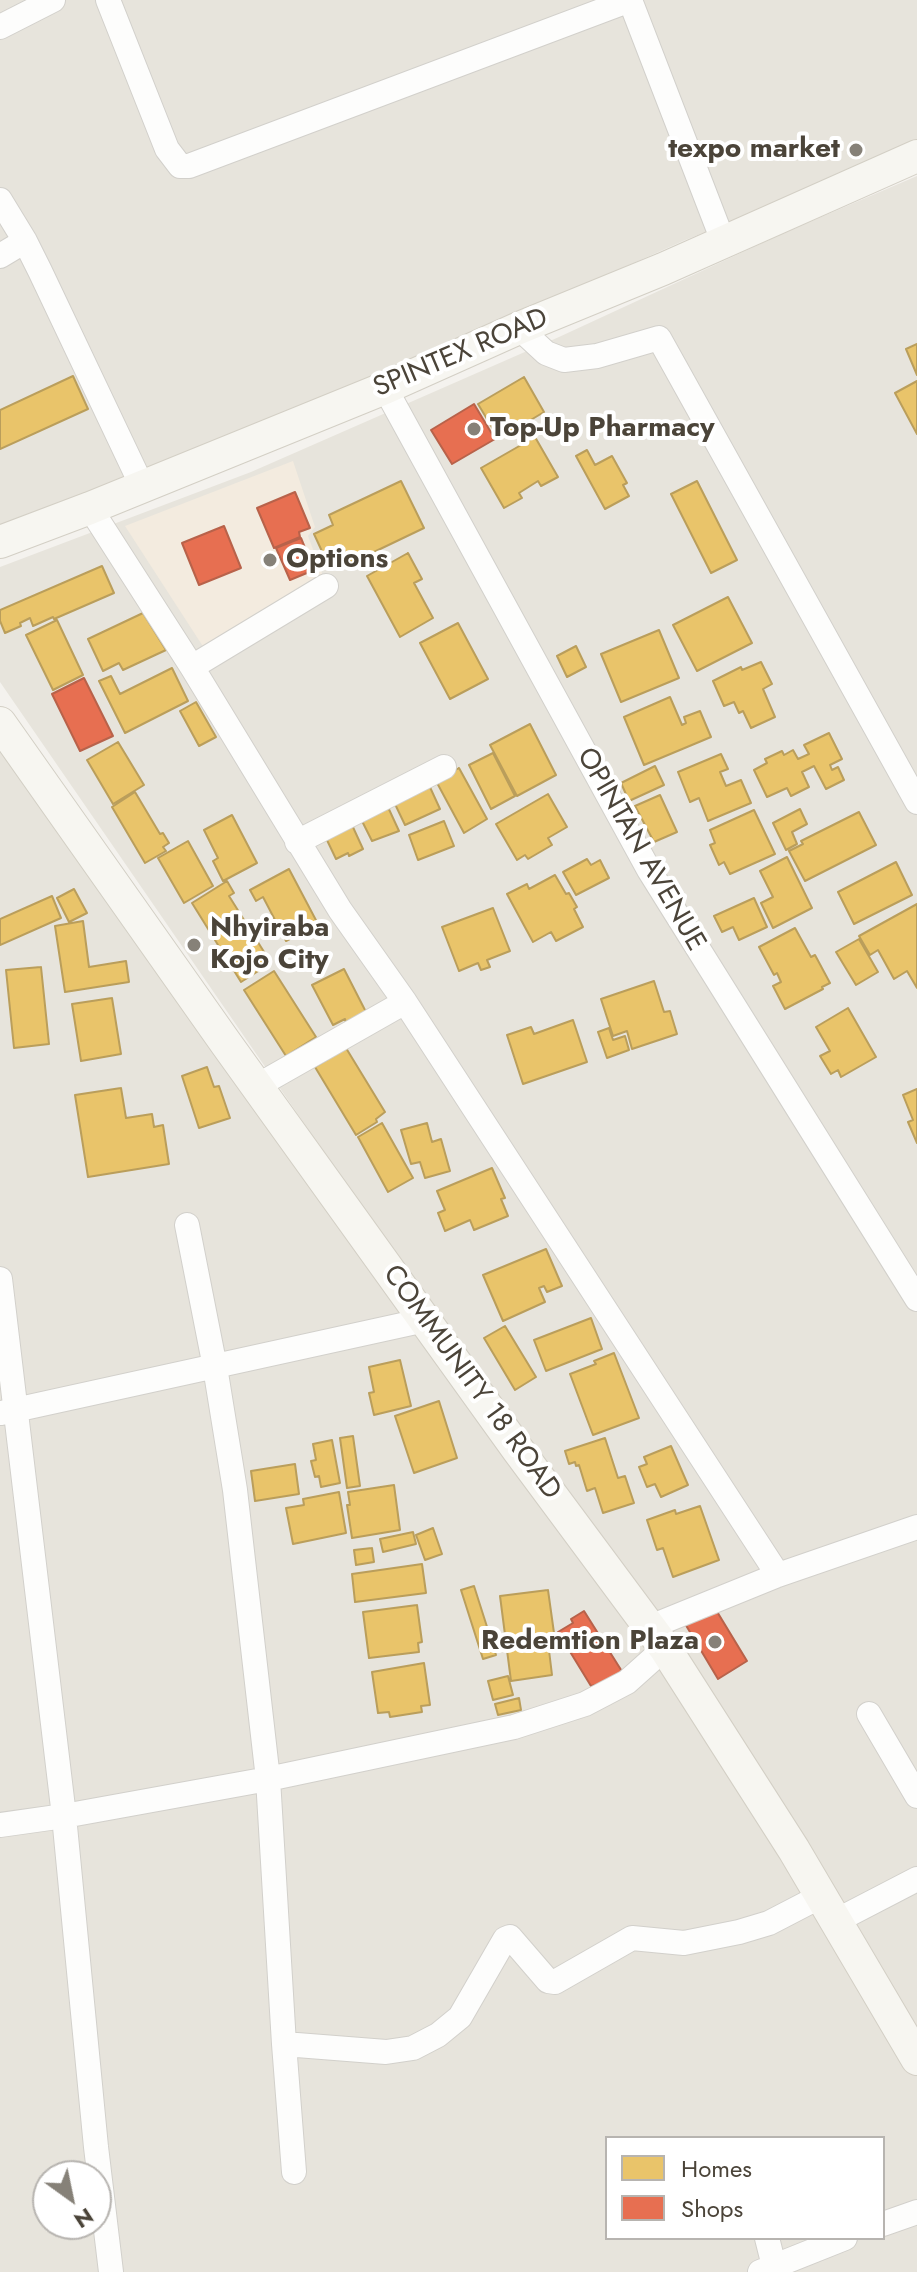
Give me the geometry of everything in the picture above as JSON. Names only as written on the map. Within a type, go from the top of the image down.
[{"type":"main road","name":"SPINTEX ROAD","points":[[0,542],[385,388],[917,156]]},
{"type":"main road","name":"COMMUNITY 18 ROAD","points":[[0,723],[518,1450],[658,1638],[751,1779],[917,2059]]},
{"type":"street","points":[[0,27],[53,0]]},
{"type":"street","points":[[108,0],[167,149],[180,166],[189,166],[630,0],[723,241]]},
{"type":"street","points":[[0,200],[25,241],[142,486]]},
{"type":"street","points":[[0,256],[25,241]]},
{"type":"street","points":[[519,328],[546,353],[564,360],[597,356],[659,338],[917,802]]},
{"type":"street","name":"OPINTAN AVENUE","points":[[385,388],[649,870],[917,1299]]},
{"type":"street","points":[[90,508],[192,667],[340,910],[405,1002],[778,1575]]},
{"type":"street","points":[[192,667],[326,586]]},
{"type":"street","points":[[297,842],[444,767]]},
{"type":"street","points":[[257,1086],[405,1002]]},
{"type":"street","points":[[187,1225],[235,1490],[268,1779],[294,2172]]},
{"type":"street","points":[[0,1279],[8,1411],[64,1816],[111,2272]]},
{"type":"street","points":[[8,1411],[425,1320]]},
{"type":"street","points":[[0,1825],[268,1779],[514,1727],[585,1704],[627,1682],[658,1638],[778,1575],[917,1527]]},
{"type":"street","points":[[869,1714],[917,1796]]},
{"type":"street","points":[[284,2044],[386,2052],[413,2048],[438,2035],[460,2017],[505,1939],[510,1937],[548,1981],[555,1982],[632,1938],[684,1943],[739,1932],[828,1909],[917,1879]]},
{"type":"street","points":[[885,2223],[917,2212]]},
{"type":"street","points":[[767,2240],[767,2269],[840,2240]]},
{"type":"shaded area","points":[[0,0],[917,0],[917,145],[683,241],[260,430],[0,537]]},
{"type":"shaded area","points":[[917,176],[917,2031],[381,1235],[0,682],[0,567],[251,472]]},
{"type":"shaded area","points":[[293,461],[315,527],[308,536],[325,581],[204,648],[125,526]]},
{"type":"shaded area","points":[[0,734],[476,1404],[776,1835],[917,2070],[917,2272],[0,2272]]},
{"type":"building: Homes","name":"texpo market","points":[[858,143],[863,150],[854,156],[850,149]]},
{"type":"building: Homes","points":[[917,344],[917,375],[906,349]]},
{"type":"building: Homes","points":[[73,376],[88,409],[0,449],[0,410]]},
{"type":"building: Homes","points":[[524,377],[544,412],[499,439],[478,404]]},
{"type":"building: Homes","points":[[917,381],[917,434],[895,393]]},
{"type":"building: Homes","points":[[535,437],[558,477],[541,486],[538,481],[519,493],[522,498],[504,508],[481,468]]},
{"type":"building: Homes","points":[[587,450],[595,465],[612,456],[627,483],[623,485],[629,496],[605,509],[576,456]]},
{"type":"building: Homes","points":[[401,481],[424,528],[351,563],[345,551],[326,560],[314,534],[333,525],[329,515]]},
{"type":"building: Homes","points":[[697,481],[737,560],[711,573],[671,494]]},
{"type":"building: Homes","points":[[408,553],[422,579],[414,583],[433,618],[400,637],[367,576]]},
{"type":"building: Homes","points":[[102,566],[114,593],[33,626],[30,618],[5,633],[0,610]]},
{"type":"building: Homes","points":[[728,597],[752,643],[697,671],[673,625]]},
{"type":"building: Homes","points":[[143,613],[166,650],[123,670],[119,663],[103,671],[88,639]]},
{"type":"building: Homes","points":[[57,620],[83,675],[53,690],[26,635]]},
{"type":"building: Homes","points":[[458,623],[488,679],[450,699],[420,643]]},
{"type":"building: Homes","points":[[659,630],[679,678],[621,702],[601,654]]},
{"type":"building: Homes","points":[[576,646],[586,667],[567,677],[557,656]]},
{"type":"building: Homes","points":[[761,662],[772,684],[763,689],[775,717],[751,728],[743,711],[739,713],[734,702],[724,706],[713,681],[741,667],[742,670]]},
{"type":"building: Homes","points":[[172,668],[188,701],[125,733],[99,681],[111,676],[120,694]]},
{"type":"building: Homes","points":[[670,697],[682,725],[686,723],[684,717],[700,711],[711,737],[644,765],[624,717]]},
{"type":"building: Homes","points":[[196,702],[216,737],[199,746],[180,711]]},
{"type":"building: Homes","points":[[530,724],[556,775],[517,796],[490,745]]},
{"type":"building: Homes","points":[[829,733],[842,759],[830,765],[832,770],[838,767],[844,780],[826,789],[814,766],[802,772],[809,787],[791,796],[787,788],[767,797],[754,770],[767,763],[765,759],[782,751],[784,755],[793,750],[798,759],[809,754],[804,745]]},
{"type":"building: Homes","points":[[118,742],[144,785],[113,804],[87,760]]},
{"type":"building: Homes","points":[[493,753],[515,796],[491,809],[469,765]]},
{"type":"building: Homes","points":[[721,754],[728,769],[720,772],[726,786],[741,780],[751,803],[708,821],[699,798],[690,802],[678,772]]},
{"type":"building: Homes","points":[[655,766],[664,785],[629,801],[621,783]]},
{"type":"building: Homes","points":[[459,768],[487,819],[464,833],[436,781]]},
{"type":"building: Homes","points":[[429,785],[440,809],[405,825],[394,802]]},
{"type":"building: Homes","points":[[135,792],[160,834],[163,833],[169,843],[163,847],[166,851],[145,863],[112,807]]},
{"type":"building: Homes","points":[[548,794],[567,827],[548,838],[552,845],[528,859],[525,855],[517,860],[496,824]]},
{"type":"building: Homes","points":[[660,795],[677,832],[654,842],[635,806]]},
{"type":"building: Homes","points":[[387,805],[399,831],[372,841],[360,817]]},
{"type":"building: Homes","points":[[800,809],[807,824],[792,832],[797,844],[786,850],[773,823]]},
{"type":"building: Homes","points":[[754,810],[775,854],[730,874],[724,862],[719,865],[710,845],[715,843],[710,830]]},
{"type":"building: Homes","points":[[859,812],[876,845],[805,881],[789,851],[803,844],[801,841]]},
{"type":"building: Homes","points":[[232,815],[257,863],[223,881],[213,861],[218,858],[204,830]]},
{"type":"building: Homes","points":[[444,821],[454,846],[418,860],[409,835]]},
{"type":"building: Homes","points":[[352,825],[363,849],[336,859],[326,838]]},
{"type":"building: Homes","points":[[188,841],[213,886],[184,903],[158,858]]},
{"type":"building: Homes","points":[[787,857],[812,908],[773,928],[761,903],[773,897],[760,871]]},
{"type":"building: Homes","points":[[587,859],[591,865],[600,860],[609,878],[576,895],[563,872]]},
{"type":"building: Homes","points":[[896,862],[912,895],[854,924],[838,892]]},
{"type":"building: Homes","points":[[289,869],[318,924],[286,941],[263,897],[256,901],[250,890]]},
{"type":"building: Homes","points":[[555,875],[577,907],[574,909],[583,927],[556,941],[551,932],[533,942],[507,894],[527,884],[529,889]]},
{"type":"building: Homes","points":[[227,881],[234,893],[229,896],[271,963],[241,982],[192,903]]},
{"type":"building: Homes","points":[[74,889],[87,913],[69,922],[57,898]]},
{"type":"building: Homes","points":[[52,896],[61,918],[0,945],[0,919]]},
{"type":"building: Homes","points":[[754,898],[767,927],[739,940],[733,927],[722,932],[714,916]]},
{"type":"building: Homes","points":[[917,904],[917,988],[907,971],[894,979],[878,950],[870,955],[859,936]]},
{"type":"building: Homes","points":[[493,908],[510,951],[487,960],[490,967],[481,970],[478,963],[459,971],[442,927]]},
{"type":"building: Homes","points":[[83,921],[89,967],[126,961],[129,982],[65,992],[55,926]]},
{"type":"building: Homes","points":[[795,928],[830,983],[785,1009],[773,986],[781,982],[759,947]]},
{"type":"building: Homes","points":[[859,939],[878,972],[856,985],[836,952]]},
{"type":"building: Homes","points":[[41,967],[49,1044],[14,1048],[6,970]]},
{"type":"building: Homes","points":[[344,969],[366,1012],[346,1023],[345,1019],[333,1025],[312,985]]},
{"type":"building: Homes","points":[[274,971],[316,1037],[286,1056],[244,990]]},
{"type":"building: Homes","points":[[654,981],[664,1012],[670,1011],[677,1034],[632,1049],[627,1031],[613,1036],[601,999]]},
{"type":"building: Homes","points":[[112,998],[121,1054],[81,1061],[72,1004]]},
{"type":"building: Homes","points":[[848,1008],[876,1057],[841,1077],[838,1070],[831,1074],[820,1056],[830,1051],[816,1027]]},
{"type":"building: Homes","points":[[573,1020],[587,1062],[523,1084],[507,1035],[531,1027],[534,1034]]},
{"type":"building: Homes","points":[[609,1028],[613,1040],[625,1036],[629,1050],[607,1058],[598,1032]]},
{"type":"building: Homes","points":[[346,1048],[385,1112],[376,1119],[377,1122],[356,1135],[315,1067]]},
{"type":"building: Homes","points":[[207,1067],[214,1087],[219,1086],[230,1118],[199,1128],[182,1076]]},
{"type":"building: Homes","points":[[121,1088],[126,1118],[152,1114],[154,1127],[163,1125],[169,1164],[88,1177],[75,1095]]},
{"type":"building: Homes","points":[[917,1089],[917,1143],[908,1122],[913,1120],[903,1095]]},
{"type":"building: Homes","points":[[382,1123],[413,1178],[388,1192],[358,1137]]},
{"type":"building: Homes","points":[[427,1123],[432,1142],[441,1139],[450,1171],[425,1178],[420,1162],[411,1164],[401,1130]]},
{"type":"building: Homes","points":[[492,1168],[505,1198],[501,1199],[508,1216],[474,1230],[470,1220],[445,1231],[438,1213],[445,1210],[437,1191]]},
{"type":"building: Homes","points":[[546,1249],[562,1286],[547,1292],[544,1286],[539,1288],[545,1302],[503,1321],[483,1275]]},
{"type":"building: Homes","points":[[591,1318],[602,1349],[546,1371],[534,1340]]},
{"type":"building: Homes","points":[[505,1326],[536,1377],[515,1390],[484,1338]]},
{"type":"building: Homes","points":[[614,1353],[639,1418],[593,1435],[570,1374]]},
{"type":"building: Homes","points":[[400,1360],[411,1406],[374,1415],[369,1393],[374,1392],[369,1367]]},
{"type":"building: Homes","points":[[439,1401],[457,1458],[414,1473],[395,1416]]},
{"type":"building: Homes","points":[[353,1436],[360,1486],[347,1488],[340,1438]]},
{"type":"building: Homes","points":[[605,1438],[618,1478],[625,1476],[634,1503],[603,1513],[595,1488],[587,1491],[579,1465],[576,1466],[575,1462],[569,1464],[565,1451]]},
{"type":"building: Homes","points":[[332,1440],[340,1483],[321,1487],[311,1461],[316,1460],[313,1444]]},
{"type":"building: Homes","points":[[671,1446],[688,1485],[661,1497],[655,1484],[647,1487],[639,1467],[647,1464],[644,1457]]},
{"type":"building: Homes","points":[[295,1464],[299,1494],[255,1501],[251,1471]]},
{"type":"building: Homes","points":[[394,1485],[400,1530],[352,1538],[348,1492]]},
{"type":"building: Homes","points":[[339,1492],[346,1533],[293,1544],[286,1508],[304,1505],[303,1499]]},
{"type":"building: Homes","points":[[700,1506],[719,1560],[673,1577],[663,1548],[657,1550],[647,1520],[675,1510],[676,1514]]},
{"type":"building: Homes","points":[[433,1528],[442,1554],[425,1560],[416,1535]]},
{"type":"building: Homes","points":[[413,1532],[416,1544],[383,1552],[380,1539]]},
{"type":"building: Homes","points":[[372,1548],[374,1562],[356,1565],[354,1550]]},
{"type":"building: Homes","points":[[422,1564],[426,1593],[355,1602],[352,1574]]},
{"type":"building: Homes","points":[[474,1586],[496,1655],[483,1659],[461,1590]]},
{"type":"building: Homes","points":[[548,1590],[554,1633],[547,1634],[552,1675],[511,1681],[500,1596]]},
{"type":"building: Homes","points":[[417,1605],[422,1642],[418,1643],[419,1652],[369,1658],[363,1612]]},
{"type":"building: Homes","points":[[424,1663],[430,1705],[421,1706],[422,1712],[390,1717],[389,1712],[378,1713],[372,1672]]},
{"type":"building: Homes","points":[[508,1676],[513,1695],[493,1700],[488,1681]]},
{"type":"building: Homes","points":[[519,1698],[521,1710],[498,1715],[495,1704]]},
{"type":"building: Shops","points":[[474,404],[495,439],[452,464],[431,430]]},
{"type":"building: Shops","points":[[295,492],[310,528],[299,532],[300,537],[274,548],[257,508]]},
{"type":"building: Shops","points":[[224,526],[241,568],[199,585],[182,543]]},
{"type":"building: Shops","points":[[301,538],[314,570],[290,580],[276,548]]},
{"type":"building: Shops","points":[[84,678],[113,736],[80,751],[52,694]]},
{"type":"building: Shops","name":"Redemtion Plaza","points":[[713,1605],[747,1661],[718,1679],[684,1622]]},
{"type":"building: Shops","points":[[584,1611],[623,1673],[609,1682],[591,1686],[558,1632],[573,1623],[571,1619]]},
{"type":"place","name":"texpo market","points":[[856,150]]},
{"type":"place","name":"Top-Up Pharmacy","points":[[474,429]]},
{"type":"place","name":"Options","points":[[270,560]]},
{"type":"place","name":"Nhyiraba Kojo City","points":[[194,945]]},
{"type":"place","name":"Redemtion Plaza","points":[[715,1642]]}]
